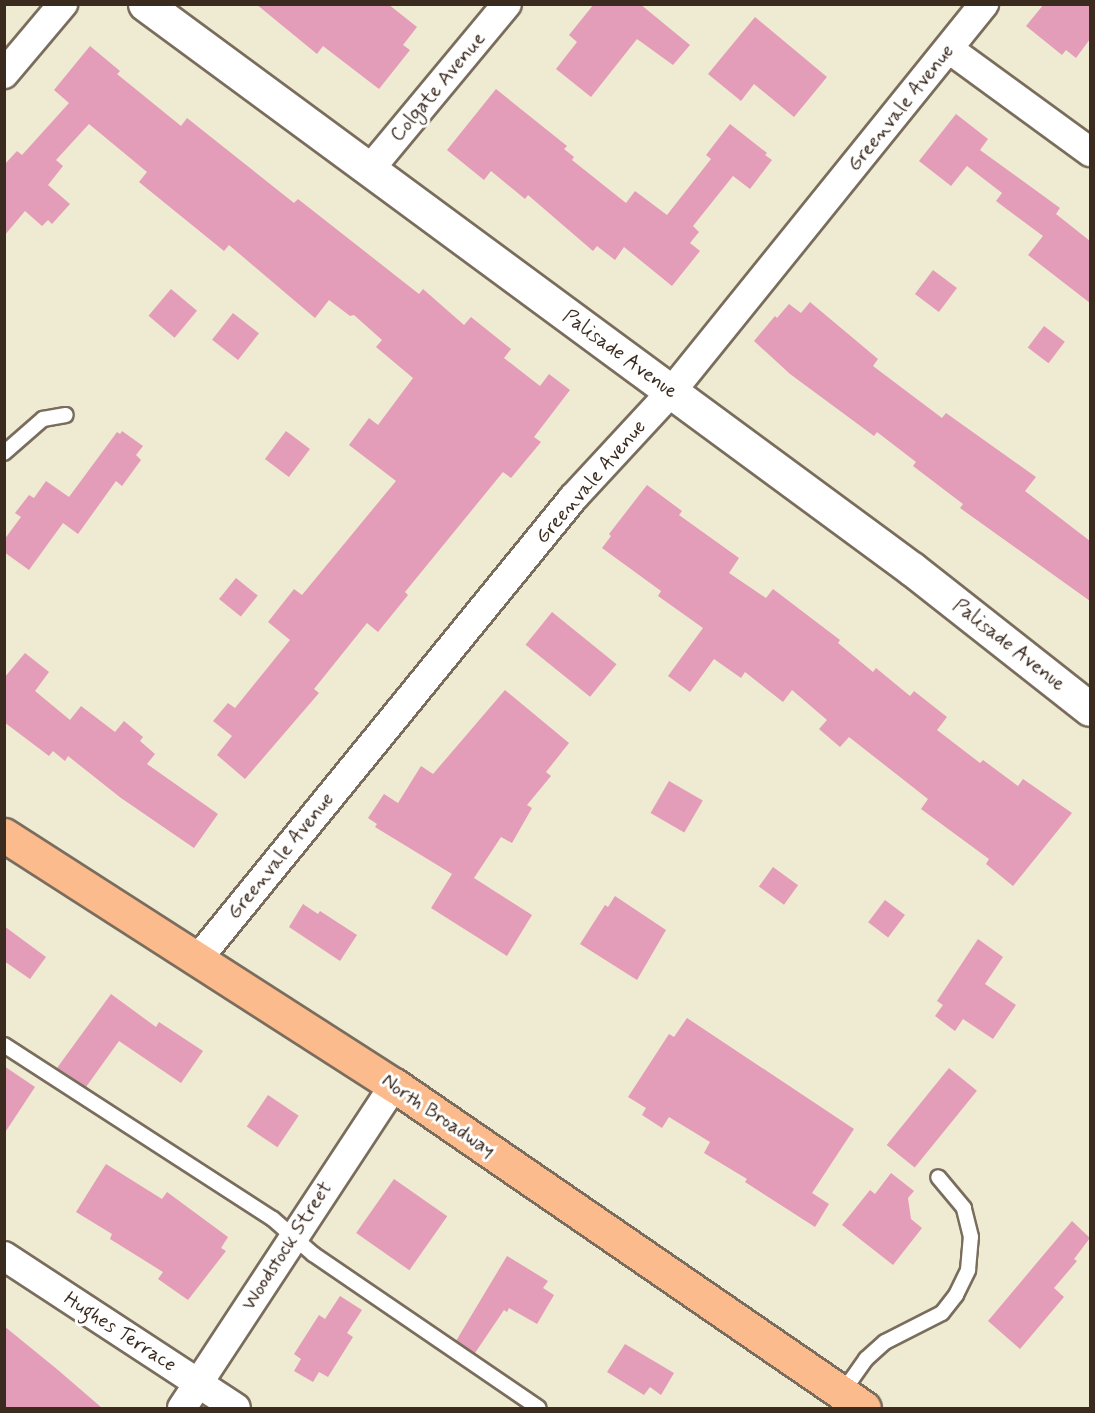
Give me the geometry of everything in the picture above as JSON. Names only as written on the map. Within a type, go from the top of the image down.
[{"type":"main road","name":"North Broadway","points":[[4,835],[394,1086],[853,1401]]},
{"type":"street","points":[[4,74],[63,4]]},
{"type":"street","name":"Palisade Avenue","points":[[146,4],[912,569],[1090,707]]},
{"type":"street","name":"Colgate Avenue","points":[[370,169],[507,4]]},
{"type":"street","name":"Greenvale Avenue","points":[[197,960],[573,498],[671,392],[984,4]]},
{"type":"street","points":[[949,50],[1090,152]]},
{"type":"street","name":"Woodstock Street","points":[[182,1408],[293,1236],[394,1086]]},
{"type":"street","name":"Hughes Terrace","points":[[4,1256],[236,1408]]},
{"type":"lane","points":[[4,453],[43,419],[66,415]]},
{"type":"lane","points":[[4,1045],[273,1219],[313,1254],[540,1408]]},
{"type":"lane","points":[[853,1401],[866,1359],[885,1342],[942,1313],[956,1295],[968,1270],[971,1237],[964,1208],[938,1177]]},
{"type":"building","points":[[256,4],[388,4],[417,27],[403,45],[410,50],[379,89],[323,46],[317,54]]},
{"type":"building","points":[[594,4],[640,4],[690,45],[673,65],[637,39],[591,97],[556,69],[577,42],[569,35]]},
{"type":"building","points":[[1044,4],[1090,4],[1090,39],[1076,58],[1066,50],[1062,55],[1026,26]]},
{"type":"building","points":[[755,17],[827,77],[794,117],[754,84],[741,101],[708,74]]},
{"type":"building","points":[[90,46],[120,71],[117,74],[181,126],[187,118],[294,203],[298,199],[419,294],[423,289],[464,325],[471,317],[511,349],[504,358],[540,386],[549,374],[570,390],[534,437],[541,442],[511,478],[503,472],[405,592],[408,595],[378,632],[367,623],[314,689],[319,693],[245,779],[217,755],[232,736],[213,721],[228,703],[235,708],[290,640],[268,622],[294,589],[302,595],[396,481],[349,445],[369,418],[378,425],[413,378],[376,347],[382,340],[354,315],[350,316],[329,300],[315,318],[229,245],[224,251],[139,182],[147,172],[89,124],[56,160],[63,166],[48,185],[70,204],[52,224],[48,220],[42,226],[25,211],[4,236],[4,165],[17,151],[22,155],[69,103],[54,90]]},
{"type":"building","points":[[496,89],[567,146],[564,149],[574,157],[572,160],[626,203],[635,191],[667,215],[711,159],[706,155],[730,124],[767,153],[765,155],[772,160],[750,189],[733,176],[693,226],[699,232],[690,243],[700,251],[672,286],[624,247],[615,260],[597,246],[593,251],[528,195],[525,199],[491,171],[484,180],[447,150]]},
{"type":"building","points":[[956,114],[988,139],[980,150],[1060,208],[1056,214],[1090,241],[1090,303],[1028,255],[1043,236],[996,201],[1002,193],[967,166],[951,186],[919,161]]},
{"type":"building","points":[[933,270],[957,288],[939,312],[915,294]]},
{"type":"building","points":[[171,289],[197,311],[175,338],[149,316]]},
{"type":"building","points":[[810,302],[878,359],[873,366],[942,418],[946,413],[1036,477],[1025,491],[1090,541],[1090,601],[960,508],[963,504],[913,466],[916,462],[877,432],[874,436],[790,374],[754,341],[775,316],[777,318],[789,304],[801,313]]},
{"type":"building","points":[[233,313],[259,333],[238,360],[212,340]]},
{"type":"building","points":[[1044,326],[1065,342],[1049,363],[1028,348]]},
{"type":"building","points":[[122,431],[143,446],[136,455],[141,460],[122,486],[116,481],[78,534],[63,523],[29,570],[4,552],[4,540],[21,517],[15,513],[29,495],[34,498],[46,481],[69,497],[117,432],[120,434]]},
{"type":"building","points":[[286,431],[310,449],[289,477],[265,459]]},
{"type":"building","points":[[647,485],[682,511],[679,515],[739,558],[729,573],[766,598],[773,589],[840,640],[838,643],[873,672],[876,668],[910,696],[914,691],[947,717],[937,730],[980,763],[983,760],[1018,786],[1023,779],[1072,813],[1013,886],[986,864],[989,859],[921,809],[928,799],[849,737],[840,747],[819,729],[827,720],[792,690],[783,702],[745,672],[741,678],[714,659],[690,692],[668,676],[703,628],[658,596],[661,591],[602,548],[611,536],[609,534]]},
{"type":"building","points":[[236,578],[258,596],[241,617],[219,599]]},
{"type":"building","points":[[552,612],[617,664],[590,697],[526,645]]},
{"type":"building","points":[[25,653],[49,672],[35,691],[70,720],[81,706],[115,732],[124,721],[143,737],[140,741],[155,754],[147,764],[218,814],[194,848],[121,798],[68,756],[65,761],[53,751],[49,756],[4,722],[4,678]]},
{"type":"building","points":[[505,690],[569,743],[546,772],[551,776],[527,805],[532,808],[512,843],[501,837],[474,878],[532,915],[507,956],[431,908],[452,874],[375,827],[377,824],[368,818],[384,794],[398,803],[421,766],[433,774]]},
{"type":"building","points":[[669,781],[703,800],[684,833],[650,813]]},
{"type":"building","points":[[773,867],[798,885],[784,905],[759,886]]},
{"type":"building","points":[[615,896],[666,930],[637,980],[580,944],[605,905],[608,907]]},
{"type":"building","points":[[885,900],[905,915],[888,937],[868,922]]},
{"type":"building","points":[[303,904],[318,914],[320,911],[357,935],[340,961],[289,927]]},
{"type":"building","points":[[4,926],[46,957],[30,979],[4,961]]},
{"type":"building","points":[[978,939],[1003,957],[985,984],[1016,1005],[993,1039],[963,1019],[955,1031],[935,1016],[943,1005],[937,1001]]},
{"type":"building","points":[[111,994],[156,1027],[159,1022],[203,1051],[181,1083],[119,1041],[86,1087],[57,1068]]},
{"type":"building","points":[[687,1018],[854,1129],[812,1193],[829,1204],[815,1227],[745,1182],[747,1179],[704,1153],[710,1142],[669,1117],[662,1128],[642,1115],[646,1108],[628,1097],[669,1034],[674,1037]]},
{"type":"building","points":[[4,1066],[35,1087],[4,1134]]},
{"type":"building","points":[[949,1068],[977,1091],[915,1168],[887,1145]]},
{"type":"building","points":[[268,1095],[299,1116],[277,1147],[247,1127]]},
{"type":"building","points":[[106,1164],[162,1199],[167,1192],[228,1237],[221,1248],[226,1251],[188,1300],[158,1279],[163,1272],[110,1239],[112,1234],[76,1212]]},
{"type":"building","points":[[891,1173],[914,1191],[908,1198],[911,1219],[922,1228],[893,1265],[842,1225],[870,1190],[875,1194]]},
{"type":"building","points":[[394,1179],[447,1216],[409,1270],[356,1233]]},
{"type":"building","points":[[1072,1221],[1090,1238],[1074,1259],[1077,1261],[1054,1288],[1064,1297],[1020,1349],[988,1321]]},
{"type":"building","points":[[507,1256],[548,1281],[543,1288],[554,1295],[537,1324],[509,1308],[507,1312],[504,1310],[475,1353],[456,1341]]},
{"type":"building","points":[[340,1296],[362,1310],[347,1333],[353,1337],[328,1377],[319,1372],[313,1382],[294,1371],[301,1359],[294,1354],[319,1315],[325,1319]]},
{"type":"building","points":[[4,1326],[58,1370],[102,1408],[4,1408]]},
{"type":"building","points":[[625,1344],[674,1373],[661,1395],[650,1387],[644,1395],[607,1372]]}]
